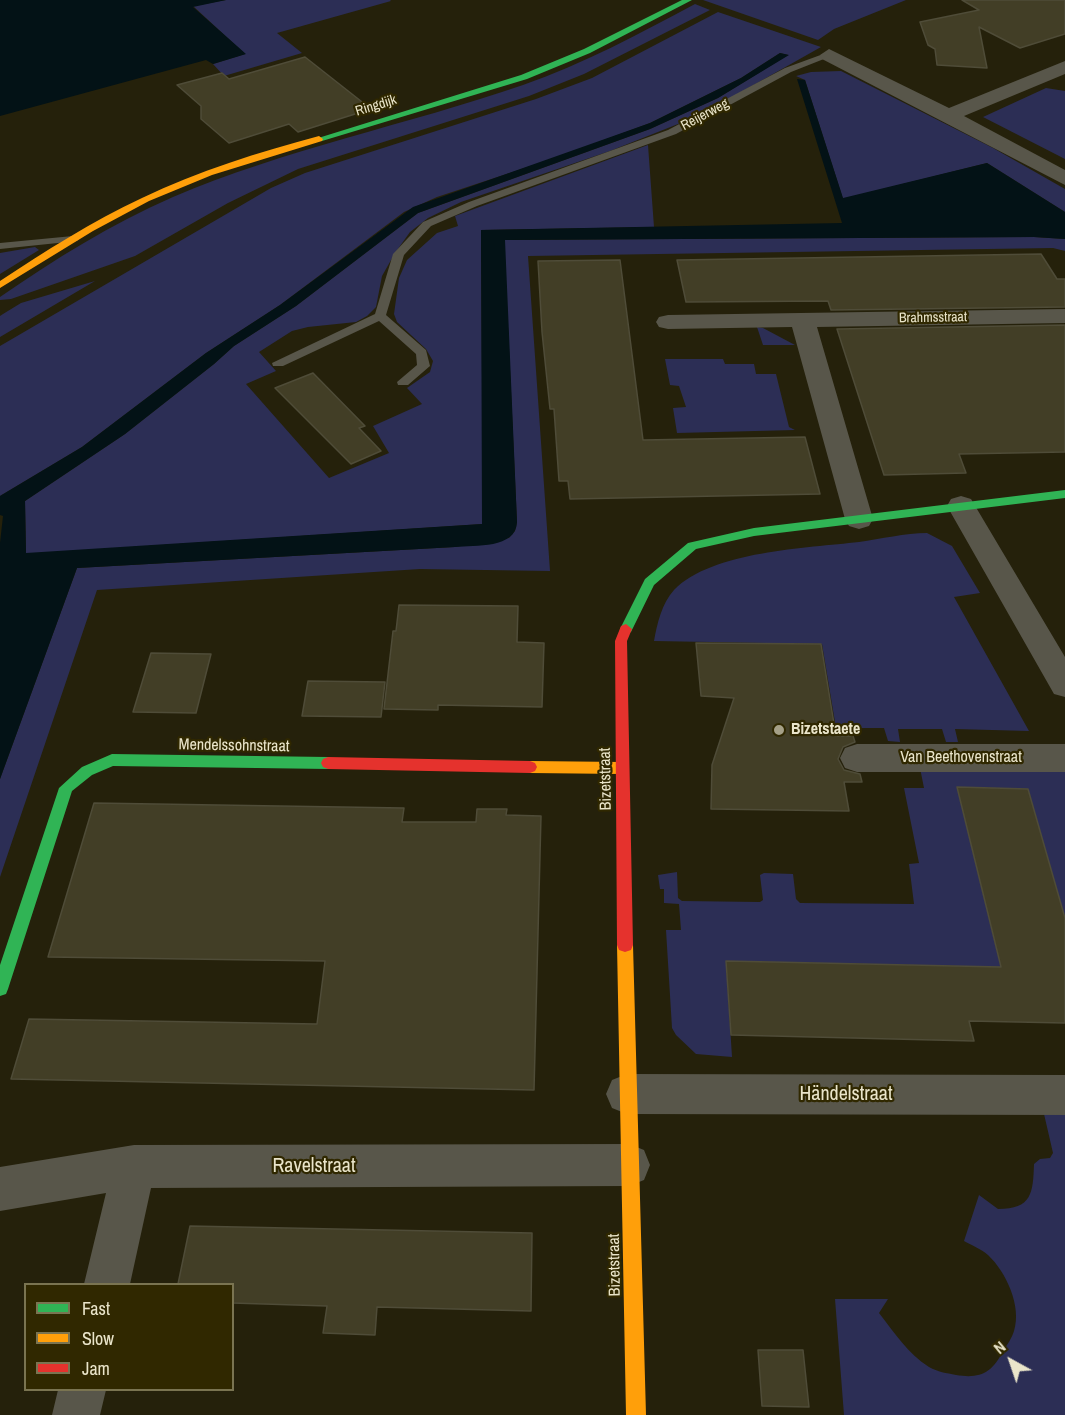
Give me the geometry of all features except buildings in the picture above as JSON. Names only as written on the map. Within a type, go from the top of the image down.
[{"type":"street","name":"Ringdijk","points":[[0,285],[114,215],[168,190],[230,166],[436,105],[565,62],[688,0]]},
{"type":"street","name":"Reijerweg","points":[[828,55],[1065,179]]},
{"type":"street","points":[[947,116],[1061,72]]},
{"type":"street","name":"Brahmsstraat","points":[[668,322],[1065,316]]},
{"type":"street","points":[[802,319],[859,519]]},
{"type":"street","name":"Bizetstraat","points":[[636,1415],[627,1094],[621,641],[649,582],[692,546],[754,532],[1065,494]]},
{"type":"street","points":[[961,507],[1065,685]]},
{"type":"street","name":"Van Beethovenstraat","points":[[857,758],[1065,758]]},
{"type":"street","name":"Mendelssohnstraat","points":[[0,989],[66,788],[87,771],[112,760],[622,768]]},
{"type":"street","name":"Händelstraat","points":[[627,1094],[1065,1095]]},
{"type":"street","name":"Ravelstraat","points":[[0,1189],[134,1167],[629,1166]]},
{"type":"street","points":[[107,1283],[134,1167]]},
{"type":"street","points":[[76,1415],[82,1391]]},
{"type":"lane","name":"Reijerweg","points":[[380,316],[399,254],[427,224],[473,204],[672,132],[788,70],[828,55]]},
{"type":"lane","name":"Ringdijk","points":[[0,246],[73,239]]},
{"type":"lane","points":[[278,363],[380,316],[422,353],[424,366],[403,382]]},
{"type":"shaded area","points":[[0,0],[226,0],[193,7],[246,54],[213,64],[206,60],[0,116]]},
{"type":"shaded area","points":[[226,0],[391,1],[277,33],[302,53],[224,76],[213,64],[245,54],[193,6]]},
{"type":"shaded area","points":[[703,0],[906,0],[834,29],[818,40]]},
{"type":"shaded area","points":[[695,4],[710,10],[584,74],[529,96],[298,169],[228,203],[135,256],[11,299],[0,300],[0,297],[84,243],[173,197],[215,180],[302,151],[479,99],[545,77],[589,58]]},
{"type":"shaded area","points":[[718,12],[821,47],[727,100],[678,124],[610,151],[461,202],[428,218],[410,232],[395,253],[382,276],[376,307],[367,316],[356,322],[292,331],[259,352],[276,371],[246,384],[329,478],[389,453],[373,426],[422,404],[407,388],[430,372],[433,361],[426,349],[397,322],[394,314],[399,278],[407,260],[437,233],[458,226],[455,216],[648,145],[654,227],[481,230],[483,524],[26,554],[25,501],[125,434],[234,346],[296,306],[418,213],[650,129],[718,98],[788,55],[780,53],[741,78],[650,123],[561,156],[437,197],[404,212],[280,305],[206,353],[82,447],[0,496],[0,346],[271,188],[305,173],[536,99],[592,78]]},
{"type":"shaded area","points":[[780,53],[789,55],[718,98],[650,129],[418,213],[296,306],[234,346],[125,434],[25,501],[26,553],[482,524],[481,230],[842,223],[797,79],[805,80],[843,198],[987,163],[1065,212],[1065,239],[1034,237],[505,240],[517,522],[515,531],[510,537],[493,544],[483,545],[77,568],[0,779],[0,543],[3,516],[0,515],[0,496],[82,447],[206,353],[280,305],[413,207],[650,123],[741,78]]},
{"type":"shaded area","points":[[841,71],[993,148],[1065,189],[1065,212],[987,163],[843,199],[805,80],[796,76],[811,72]]},
{"type":"shaded area","points":[[1046,88],[1065,91],[1065,159],[983,117]]},
{"type":"shaded area","points":[[1034,237],[1065,239],[1065,251],[1053,248],[528,256],[550,571],[420,569],[97,590],[0,877],[0,779],[77,568],[455,547],[509,538],[515,531],[517,522],[504,240]]},
{"type":"shaded area","points":[[35,247],[39,250],[0,274],[0,253]]},
{"type":"shaded area","points":[[95,281],[0,337],[0,316],[21,303]]},
{"type":"shaded area","points":[[757,327],[763,328],[795,345],[763,345]]},
{"type":"shaded area","points":[[665,359],[723,359],[725,364],[754,364],[756,374],[776,374],[789,427],[795,430],[677,433],[673,408],[686,407],[679,386],[670,385]]},
{"type":"shaded area","points":[[927,533],[952,546],[980,593],[954,597],[1029,731],[955,729],[958,742],[946,742],[942,729],[898,729],[900,742],[888,741],[884,728],[836,728],[822,644],[654,641],[661,614],[670,595],[691,577],[712,567],[761,554]]},
{"type":"shaded area","points":[[920,768],[1065,771],[1065,918],[1028,789],[957,787],[1004,980],[958,966],[726,961],[732,1057],[696,1054],[676,1035],[672,1028],[666,930],[681,930],[679,904],[664,903],[664,889],[660,889],[658,875],[677,872],[678,898],[682,901],[760,902],[763,900],[760,875],[764,873],[793,874],[796,899],[800,903],[914,904],[909,864],[919,863],[904,788],[924,788]]},
{"type":"shaded area","points":[[1044,1114],[1065,1114],[1065,1415],[844,1415],[835,1299],[888,1299],[879,1313],[921,1362],[936,1370],[964,1376],[979,1375],[990,1369],[999,1359],[1014,1331],[1016,1311],[1014,1300],[995,1262],[985,1253],[964,1241],[979,1195],[998,1209],[1018,1206],[1028,1197],[1033,1183],[1034,1164],[1040,1159],[1050,1158],[1053,1153]]},
{"type":"traffic: fast","points":[[319,139],[524,77],[587,51],[688,0]]},
{"type":"traffic: fast","points":[[626,629],[649,582],[692,546],[754,532],[1065,494]]},
{"type":"traffic: fast","points":[[0,989],[66,788],[87,771],[112,760],[328,763]]},
{"type":"traffic: slow","points":[[0,285],[53,250],[146,199],[209,173],[319,139]]},
{"type":"traffic: slow","points":[[530,767],[622,768]]},
{"type":"traffic: slow","points":[[625,945],[636,1415]]},
{"type":"traffic: jam","points":[[625,945],[621,641],[626,629]]},
{"type":"traffic: jam","points":[[328,763],[530,767]]},
{"type":"place","name":"Bizetstaete","points":[[779,730]]}]
